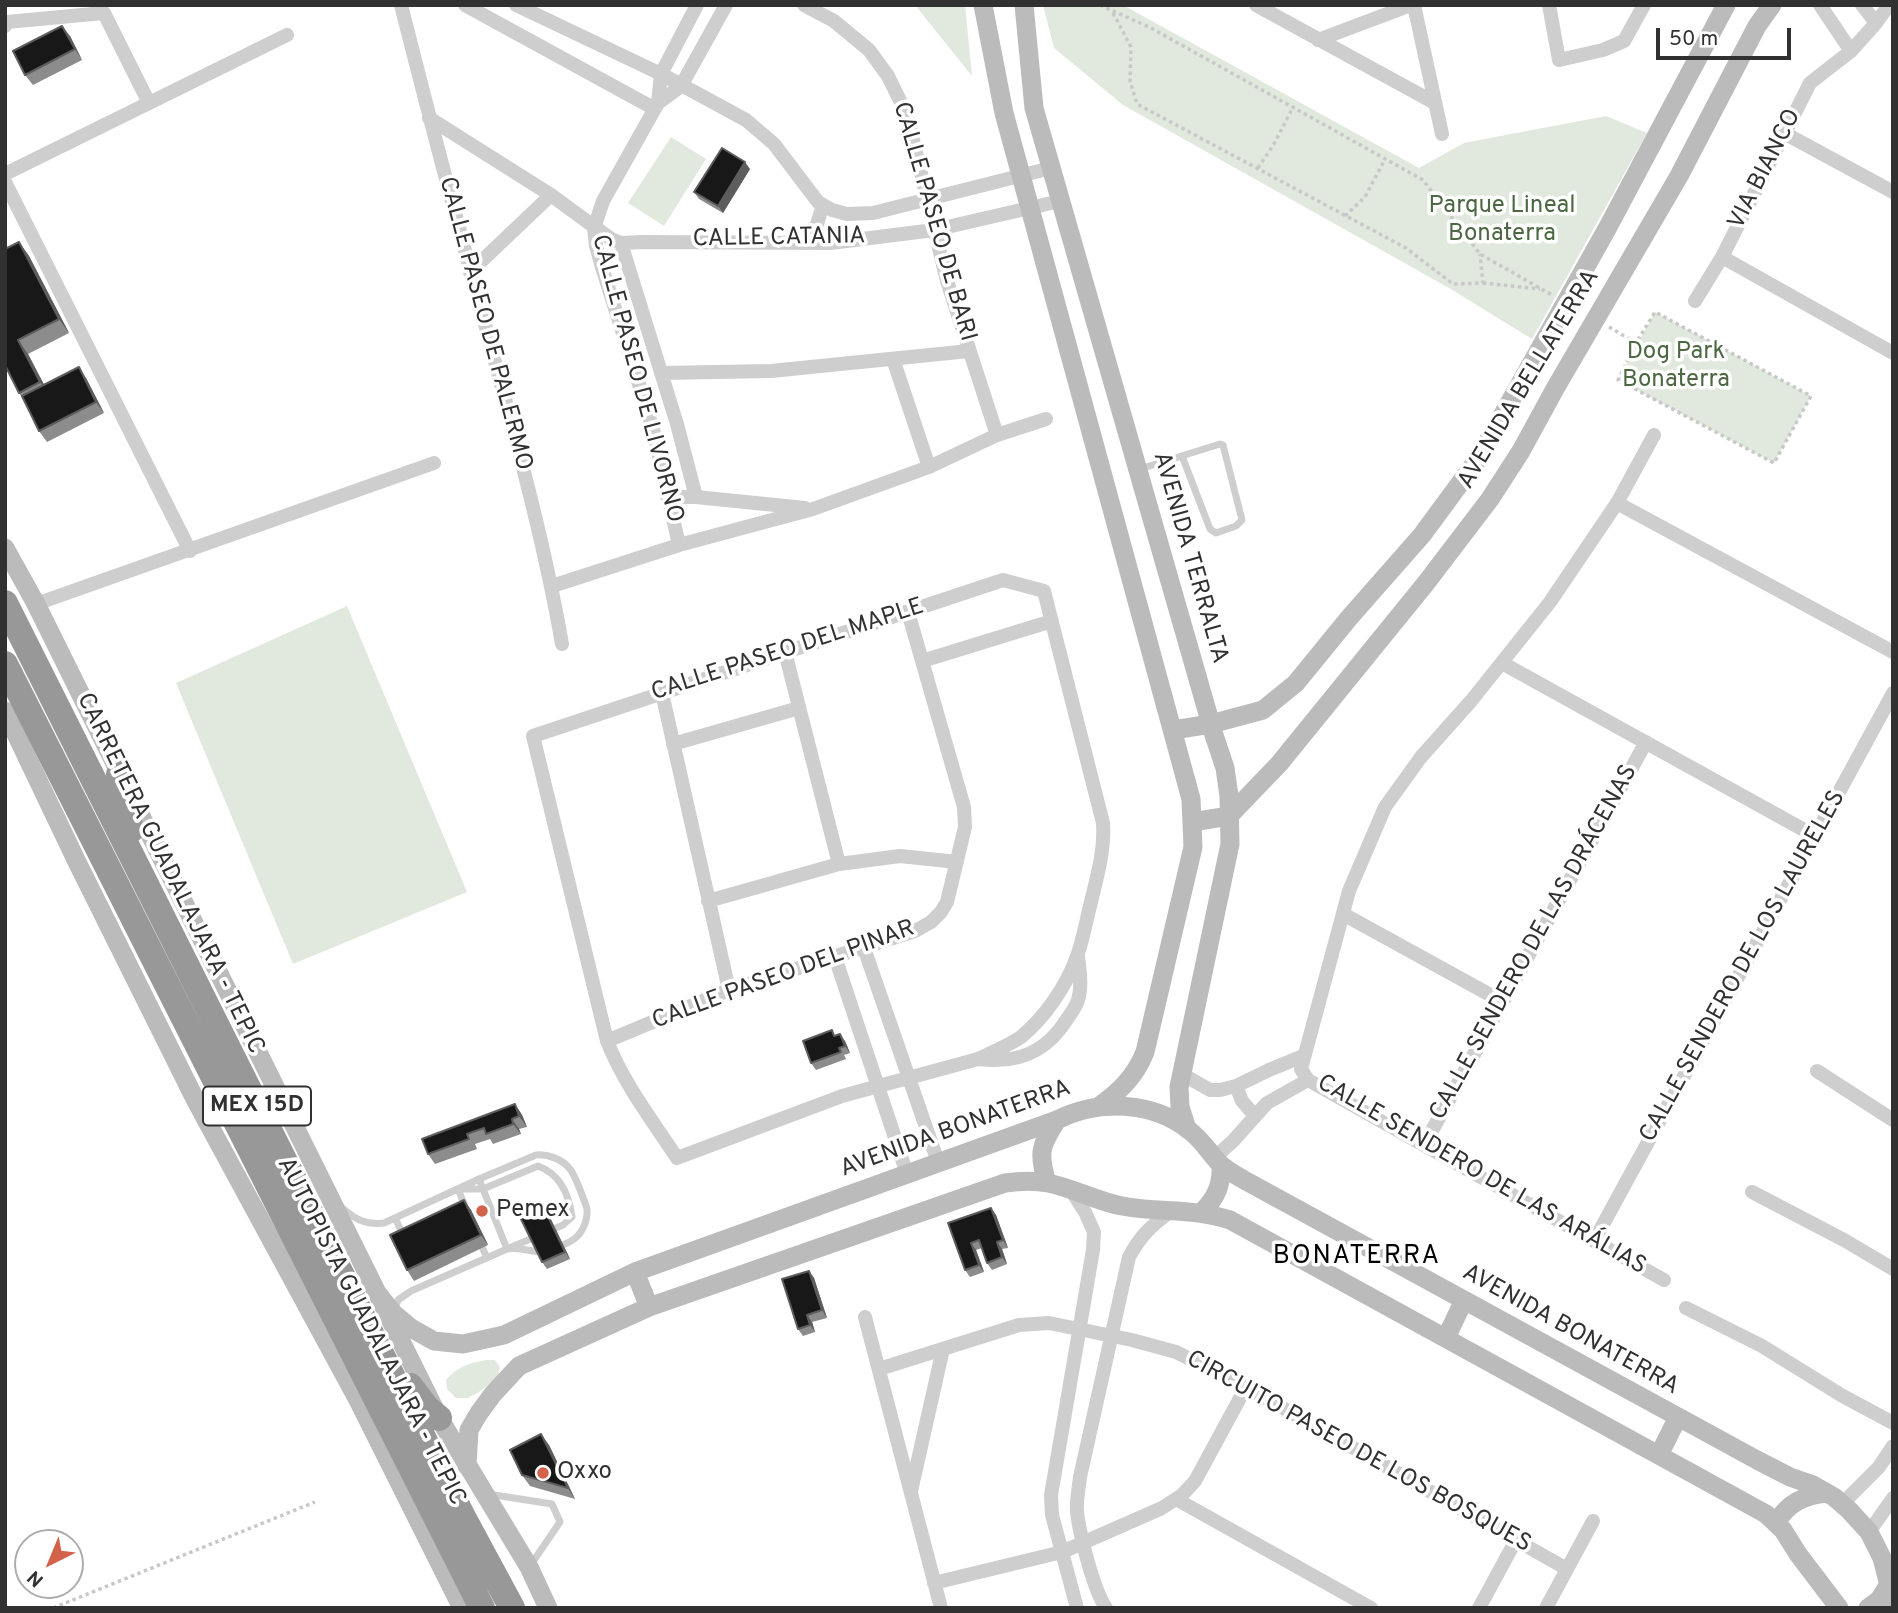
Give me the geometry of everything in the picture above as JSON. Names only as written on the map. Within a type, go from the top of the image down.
[{"type":"highway","name":"AUTOPISTA GUADALAJARA - TEPIC","points":[[5,604],[464,1519],[512,1608]]},
{"type":"highway","name":"CARRETERA GUADALAJARA - TEPIC","points":[[5,663],[482,1608]]},
{"type":"highway","points":[[119,774],[129,824],[180,951]]},
{"type":"highway","points":[[385,1361],[403,1377],[426,1408],[439,1418]]},
{"type":"highway","points":[[358,1401],[394,1434]]},
{"type":"street","name":"CALLE PASEO DE PALERMO","points":[[401,5],[533,504],[562,644]]},
{"type":"street","points":[[465,5],[657,106]]},
{"type":"street","points":[[516,5],[661,74],[746,120],[774,144],[818,202],[832,210],[847,214],[873,213],[1051,168]]},
{"type":"street","name":"CALLE PASEO DE LIVORNO","points":[[657,106],[661,74],[697,5]]},
{"type":"street","name":"CALLE PASEO DE LIVORNO","points":[[679,545],[653,429],[596,246],[594,228],[603,201],[657,106],[681,86],[726,5]]},
{"type":"street","name":"CALLE PASEO DE BARI","points":[[804,5],[834,21],[869,50],[888,76],[908,116],[947,281],[997,435]]},
{"type":"street","points":[[983,5],[1004,113],[1191,799],[1193,847],[1145,1052],[1132,1077],[1098,1107]]},
{"type":"street","name":"AVENIDA TERRALTA","points":[[1024,5],[1034,107],[1225,768],[1230,844],[1179,1087],[1180,1107],[1187,1129]]},
{"type":"street","points":[[1256,5],[1271,10],[1318,40],[1435,103]]},
{"type":"street","points":[[1318,40],[1413,5],[1442,134]]},
{"type":"street","points":[[1549,5],[1559,60],[1604,50],[1623,41],[1644,5]]},
{"type":"street","name":"AVENIDA BELLATERRA","points":[[1173,730],[1211,724],[1264,710],[1296,683],[1422,535],[1478,459],[1566,303],[1726,5]]},
{"type":"street","name":"AVENIDA BELLATERRA","points":[[1229,816],[1279,764],[1426,583],[1490,499],[1521,451],[1679,176],[1757,26],[1772,5]]},
{"type":"street","points":[[1820,5],[1850,51]]},
{"type":"street","points":[[1862,5],[1876,23]]},
{"type":"street","name":"VIA BIANCO","points":[[1695,301],[1722,257],[1810,83],[1850,51],[1889,5]]},
{"type":"street","points":[[5,26],[7,22],[104,13],[149,103]]},
{"type":"street","points":[[5,174],[287,36]]},
{"type":"street","points":[[429,118],[551,195],[594,228],[621,243]]},
{"type":"street","points":[[1784,133],[1893,192]]},
{"type":"street","points":[[5,183],[190,551]]},
{"type":"street","points":[[470,272],[551,195]]},
{"type":"street","name":"CALLE CATANIA","points":[[621,243],[830,243],[934,230],[1060,201]]},
{"type":"street","points":[[811,243],[823,205]]},
{"type":"street","name":"CALLE PASEO DE LIVORNO","points":[[621,243],[677,424],[696,497]]},
{"type":"street","points":[[1722,257],[1893,353]]},
{"type":"street","points":[[661,373],[771,371],[969,351]]},
{"type":"street","points":[[893,359],[929,467]]},
{"type":"street","points":[[552,586],[679,545],[813,509],[929,467],[997,435],[1046,419]]},
{"type":"street","points":[[1202,1212],[1212,1203],[1222,1181],[1218,1161],[1255,1116],[1304,1068],[1349,891],[1385,807],[1421,757],[1471,701],[1550,602],[1617,503],[1654,435]]},
{"type":"street","points":[[36,604],[434,463]]},
{"type":"street","points":[[667,497],[696,497],[813,509]]},
{"type":"street","points":[[1617,503],[1893,653]]},
{"type":"street","name":"CARRETERA GUADALAJARA - TEPIC","points":[[5,548],[36,604],[322,1183],[394,1321],[439,1418],[529,1567],[548,1608]]},
{"type":"street","name":"CALLE PASEO DEL MAPLE","points":[[607,1041],[533,736],[1003,580],[1044,591],[1052,621]]},
{"type":"street","name":"CALLE PASEO DEL PINAR","points":[[607,1041],[729,990],[915,932],[941,912],[947,902],[965,827],[964,807],[908,612]]},
{"type":"street","points":[[607,1041],[632,1090],[677,1158],[842,1096],[978,1059],[1020,1037],[1052,1004],[1066,983],[1078,953],[1103,851],[1103,831],[1052,621],[922,661]]},
{"type":"street","points":[[785,652],[839,864]]},
{"type":"street","points":[[1502,663],[1815,836]]},
{"type":"street","points":[[662,693],[729,990]]},
{"type":"street","name":"CALLE SENDERO DE LOS LAURELES","points":[[1594,1241],[1893,693]]},
{"type":"street","points":[[673,744],[799,708]]},
{"type":"street","points":[[5,711],[196,1101],[358,1401],[462,1608]]},
{"type":"street","name":"CALLE SENDERO DE LAS DRÁCENAS","points":[[1424,1145],[1646,742]]},
{"type":"street","points":[[1192,822],[1229,816]]},
{"type":"street","points":[[708,901],[839,864],[901,856],[957,862]]},
{"type":"street","points":[[1343,914],[1503,1002]]},
{"type":"street","points":[[864,948],[938,1162]]},
{"type":"street","points":[[978,1059],[999,1062],[1020,1058],[1042,1047],[1063,1027],[1078,1002],[1081,983],[1078,953]]},
{"type":"street","points":[[835,957],[907,1174]]},
{"type":"street","points":[[1182,1074],[1210,1090],[1220,1090],[1236,1086],[1269,1070],[1304,1068]]},
{"type":"street","name":"CALLE SENDERO DE LAS ARÁLIAS","points":[[1304,1068],[1424,1145],[1664,1280]]},
{"type":"street","points":[[1817,1071],[1893,1120]]},
{"type":"street","points":[[1236,1086],[1238,1096],[1255,1116]]},
{"type":"street","name":"AVENIDA BONATERRA","points":[[394,1321],[434,1341],[463,1344],[504,1335],[635,1272],[1068,1114],[1111,1106],[1150,1110],[1187,1129],[1218,1161],[1246,1181],[1757,1460],[1835,1498],[1869,1532],[1882,1558],[1891,1592]]},
{"type":"street","points":[[1047,1183],[1041,1161],[1044,1139],[1057,1120]]},
{"type":"street","points":[[467,1466],[470,1430],[493,1394],[519,1366],[649,1307],[1005,1183],[1047,1183],[1120,1206],[1202,1212],[1230,1220],[1766,1514],[1776,1523],[1839,1608]]},
{"type":"street","points":[[1071,1190],[1094,1232],[1094,1250],[1051,1496],[1052,1515],[1077,1608]]},
{"type":"street","points":[[1752,1192],[1893,1269]]},
{"type":"street","points":[[1107,1608],[1095,1585],[1077,1511],[1080,1477],[1129,1256],[1150,1226],[1171,1211]]},
{"type":"street","points":[[635,1272],[649,1307]]},
{"type":"street","points":[[1446,1338],[1464,1300]]},
{"type":"street","points":[[1686,1308],[1762,1346],[1840,1395],[1893,1423]]},
{"type":"street","points":[[865,1317],[941,1608]]},
{"type":"street","name":"CIRCUITO PASEO DE LOS BOSQUES","points":[[879,1369],[1019,1325],[1049,1323],[1176,1352],[1246,1387],[1567,1569]]},
{"type":"street","points":[[504,1335],[519,1366]]},
{"type":"street","points":[[911,1493],[943,1349]]},
{"type":"street","points":[[934,1583],[1062,1552],[1162,1508],[1195,1481],[1246,1387]]},
{"type":"street","points":[[1659,1455],[1678,1417]]},
{"type":"street","points":[[1776,1523],[1798,1500],[1811,1494],[1835,1498],[1879,1467],[1893,1446]]},
{"type":"street","points":[[1869,1532],[1893,1498]]},
{"type":"street","points":[[1176,1499],[1371,1608]]},
{"type":"street","points":[[1546,1608],[1593,1521]]},
{"type":"street","points":[[1479,1608],[1516,1540]]},
{"type":"street","points":[[1868,1608],[1891,1592]]},
{"type":"lane","points":[[1138,470],[1182,456],[1220,444],[1223,445],[1242,520],[1239,524],[1216,533],[1210,529],[1182,456]]},
{"type":"lane","points":[[322,1183],[336,1202],[359,1220],[372,1224],[384,1223],[536,1155],[545,1154],[559,1160],[570,1169],[587,1209],[582,1231],[573,1241],[545,1251],[533,1252],[521,1247],[508,1249]]},
{"type":"lane","points":[[394,1321],[398,1300],[411,1291],[563,1225],[572,1217],[559,1179],[538,1166],[483,1189],[458,1189]]},
{"type":"lane","points":[[479,1179],[508,1249]]},
{"type":"lane","points":[[458,1189],[467,1212]]},
{"type":"lane","points":[[437,1198],[442,1210]]},
{"type":"lane","points":[[416,1208],[421,1219]]},
{"type":"lane","points":[[395,1218],[410,1251]]},
{"type":"lane","points":[[477,1235],[487,1258]]},
{"type":"lane","points":[[461,1256],[466,1267]]},
{"type":"lane","points":[[440,1265],[445,1276]]},
{"type":"lane","points":[[420,1273],[425,1284]]},
{"type":"lane","points":[[484,1493],[552,1504],[560,1522],[529,1567]]},
{"type":"path","points":[[1100,5],[1151,28],[1423,180],[1480,254],[1566,303]]},
{"type":"path","points":[[1112,11],[1131,47],[1130,81],[1138,104],[1406,248],[1453,284],[1483,283],[1542,289]]},
{"type":"path","points":[[1258,168],[1293,109]]},
{"type":"path","points":[[1345,216],[1365,197],[1385,159]]},
{"type":"path","points":[[1480,254],[1483,283]]},
{"type":"path","points":[[1655,312],[1811,396],[1774,463],[1618,380],[1636,343],[1655,312]]},
{"type":"path","points":[[1595,320],[1636,343]]},
{"type":"path","points":[[53,1608],[315,1502]]},
{"type":"green space","points":[[915,5],[965,5],[972,76]]},
{"type":"green space","name":"Parque Lineal Bonaterra","points":[[1043,5],[1123,5],[1419,168],[1464,143],[1606,116],[1647,133],[1532,339],[1449,288],[1123,105],[1054,48]]},
{"type":"green space","points":[[671,137],[706,159],[664,226],[628,203]]},
{"type":"green space","name":"Dog Park Bonaterra","points":[[1655,312],[1811,396],[1774,463],[1618,380]]},
{"type":"green space","points":[[347,606],[467,892],[293,964],[176,683]]},
{"type":"green space","points":[[495,1360],[500,1367],[497,1378],[479,1392],[468,1398],[456,1398],[447,1389],[446,1380],[454,1372],[469,1364]]},
{"type":"building","points":[[62,26],[75,49],[25,75],[13,51]]},
{"type":"building","points":[[722,148],[745,162],[718,206],[694,192]]},
{"type":"building","points":[[19,242],[59,319],[18,340],[40,382],[19,393],[5,365],[5,249]]},
{"type":"building","points":[[79,367],[96,402],[39,431],[22,396]]},
{"type":"building","points":[[832,1030],[834,1036],[840,1034],[845,1046],[839,1048],[841,1052],[811,1063],[803,1041]]},
{"type":"building","points":[[515,1104],[519,1116],[512,1119],[513,1124],[486,1134],[484,1128],[467,1134],[469,1139],[428,1154],[422,1139]]},
{"type":"building","points":[[464,1200],[481,1235],[407,1270],[390,1235]]},
{"type":"building","points":[[542,1204],[565,1252],[542,1262],[519,1215]]},
{"type":"building","points":[[991,1208],[1003,1240],[997,1242],[1002,1257],[987,1263],[979,1240],[971,1243],[979,1265],[965,1270],[948,1223]]},
{"type":"building","points":[[809,1271],[822,1310],[807,1315],[810,1325],[798,1329],[782,1279]]},
{"type":"building","name":"Oxxo","points":[[541,1434],[568,1488],[522,1475],[510,1450]]},
{"type":"place","name":"Pemex","points":[[482,1211]]},
{"type":"place","name":"Oxxo","points":[[543,1473]]},
{"type":"district","name":"BONATERRA","points":[[1357,1258]]}]
